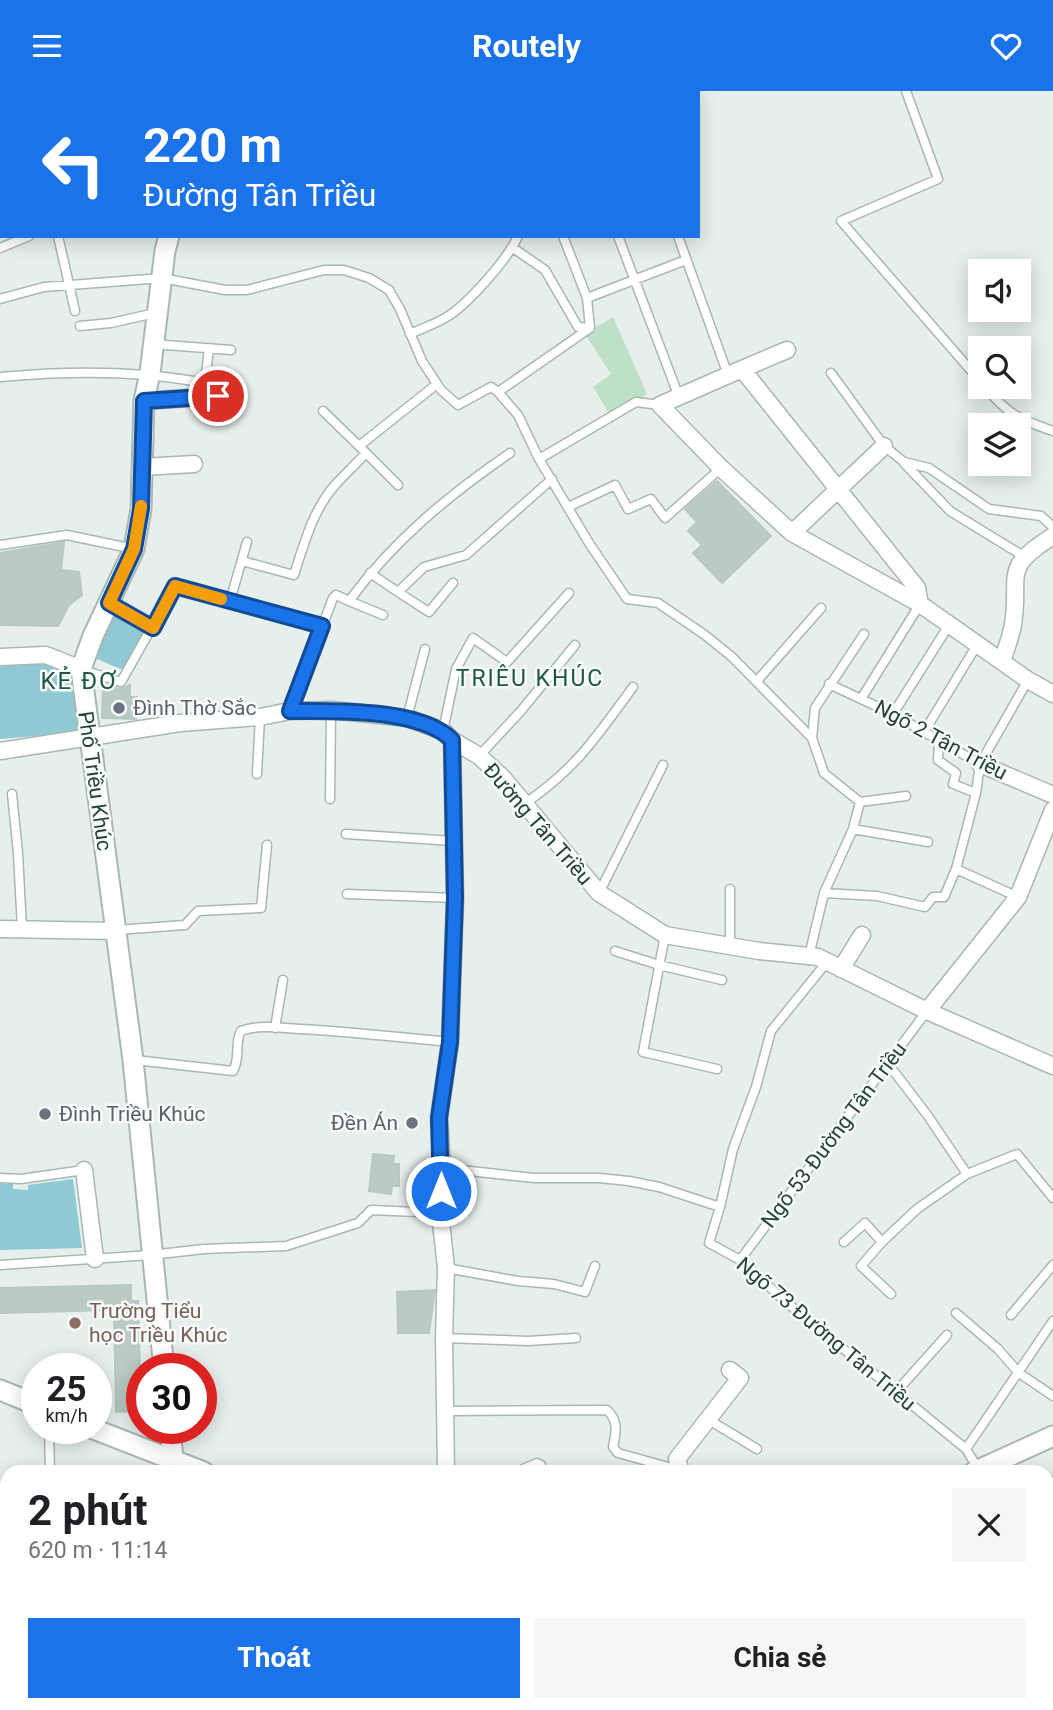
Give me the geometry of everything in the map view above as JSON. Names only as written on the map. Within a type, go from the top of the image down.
[{"type":"street","name":"Phố Triều Khúc","points":[[162,1353],[133,1060],[81,669],[134,549],[141,509],[144,401],[169,238]]},
{"type":"street","points":[[787,350],[660,405],[721,468],[792,533],[920,604],[1028,680],[1053,694]]},
{"type":"street","points":[[735,372],[839,490],[917,589],[920,604]]},
{"type":"street","points":[[144,401],[218,396]]},
{"type":"street","points":[[792,533],[884,446]]},
{"type":"street","points":[[143,467],[194,464]]},
{"type":"street","points":[[1002,661],[1013,623],[1014,580],[1019,562],[1053,536]]},
{"type":"street","points":[[0,657],[46,655],[81,669]]},
{"type":"street","name":"Đường Tân Triều","points":[[0,751],[180,723],[260,717],[290,711],[331,711],[407,718],[447,735],[479,756],[503,778],[598,893],[666,935],[809,956],[827,962],[928,1011],[1053,1066]]},
{"type":"street","points":[[446,1465],[446,1268],[440,1213],[442,1168],[439,1118],[450,1042],[455,898],[447,735]]},
{"type":"street","name":"Ngõ 2 Tân Triều","points":[[980,764],[1053,795]]},
{"type":"street","points":[[928,1011],[1018,897],[1053,810]]},
{"type":"street","points":[[0,929],[116,931]]},
{"type":"street","points":[[842,969],[862,935]]},
{"type":"street","points":[[84,1170],[95,1259]]},
{"type":"street","points":[[680,1465],[677,1459],[740,1378],[730,1370]]},
{"type":"street","points":[[0,1390],[21,1399]]},
{"type":"street","points":[[990,1465],[1053,1436]]},
{"type":"street","points":[[112,1438],[172,1465]]},
{"type":"street","points":[[172,1444],[174,1465]]},
{"type":"lane","points":[[906,91],[939,179],[841,221],[968,367]]},
{"type":"lane","points":[[0,248],[24,238]]},
{"type":"lane","points":[[58,238],[75,311]]},
{"type":"lane","points":[[410,334],[450,315],[473,294],[513,248],[517,238]]},
{"type":"lane","points":[[565,238],[587,298],[590,328]]},
{"type":"lane","points":[[619,238],[679,397]]},
{"type":"lane","points":[[679,238],[735,372]]},
{"type":"lane","points":[[513,248],[545,269],[578,327],[590,328]]},
{"type":"lane","points":[[587,298],[687,260]]},
{"type":"lane","points":[[0,299],[44,287],[162,278],[225,290],[247,290],[324,270],[344,270],[369,278],[390,290],[422,361],[453,402],[458,405],[489,387],[498,392],[525,426],[539,459],[627,599],[655,602],[705,635],[757,681],[812,738],[824,772],[860,802],[906,796]]},
{"type":"lane","points":[[80,326],[111,323],[158,312]]},
{"type":"lane","points":[[498,392],[590,328]]},
{"type":"lane","points":[[153,344],[231,350]]},
{"type":"lane","points":[[193,398],[206,374],[209,348]]},
{"type":"lane","points":[[0,377],[48,373],[150,373],[194,381]]},
{"type":"lane","points":[[831,373],[884,446],[904,462],[950,511],[1025,557]]},
{"type":"lane","points":[[359,446],[437,384]]},
{"type":"lane","points":[[995,399],[1004,410],[1053,431]]},
{"type":"lane","points":[[539,459],[636,402],[660,405]]},
{"type":"lane","points":[[323,411],[398,485]]},
{"type":"lane","points":[[242,561],[294,575],[309,531],[323,502],[334,486],[366,453]]},
{"type":"lane","points":[[349,601],[370,573],[417,523],[510,453]]},
{"type":"lane","points":[[904,462],[929,468],[989,509],[1041,516],[1053,527]]},
{"type":"lane","points":[[568,507],[615,485],[628,509],[651,499],[665,518],[721,468]]},
{"type":"lane","points":[[398,592],[424,567],[466,555],[552,479]]},
{"type":"lane","points":[[0,545],[66,535],[134,549]]},
{"type":"lane","points":[[230,601],[247,542]]},
{"type":"lane","points":[[370,573],[429,612],[453,583]]},
{"type":"lane","points":[[81,669],[121,682],[175,586],[322,626]]},
{"type":"lane","points":[[447,735],[456,669],[473,638],[507,662],[569,593]]},
{"type":"lane","points":[[290,711],[336,595],[383,615]]},
{"type":"lane","points":[[109,603],[153,628]]},
{"type":"lane","points":[[861,699],[920,604]]},
{"type":"lane","points":[[757,681],[821,608]]},
{"type":"lane","points":[[893,714],[949,625]]},
{"type":"lane","points":[[812,738],[815,708],[864,634]]},
{"type":"lane","points":[[479,756],[520,712],[575,645]]},
{"type":"lane","points":[[924,732],[977,645]]},
{"type":"lane","points":[[407,718],[425,649]]},
{"type":"lane","points":[[824,893],[877,896],[925,907],[933,897],[944,897],[956,869],[976,793],[980,764],[1028,680]]},
{"type":"lane","name":"Ngõ 2 Tân Triều","points":[[830,684],[893,714],[980,764]]},
{"type":"lane","points":[[524,804],[552,785],[582,756],[633,687]]},
{"type":"lane","points":[[330,799],[331,711]]},
{"type":"lane","points":[[257,774],[260,717]]},
{"type":"lane","points":[[939,740],[938,761],[956,773],[953,784],[976,793]]},
{"type":"lane","points":[[598,893],[663,765]]},
{"type":"lane","points":[[12,794],[22,929]]},
{"type":"lane","points":[[809,956],[824,893],[853,829],[860,802]]},
{"type":"lane","points":[[853,829],[928,842]]},
{"type":"lane","points":[[346,834],[453,841]]},
{"type":"lane","points":[[116,931],[185,925],[198,911],[261,908],[267,845]]},
{"type":"lane","points":[[956,869],[1018,897]]},
{"type":"lane","points":[[730,889],[730,946]]},
{"type":"lane","points":[[347,894],[455,898]]},
{"type":"lane","points":[[666,935],[643,1052],[717,1069]]},
{"type":"lane","points":[[615,951],[659,965],[722,979]]},
{"type":"lane","name":"Ngõ 73 Đường Tân Triều","points":[[827,962],[771,1031],[757,1087],[733,1149],[709,1243],[740,1260],[786,1302],[966,1449],[974,1465]]},
{"type":"lane","points":[[275,1028],[283,980]]},
{"type":"lane","name":"Ngõ 53 Đường Tân Triều","points":[[740,1260],[928,1011]]},
{"type":"lane","points":[[133,1060],[233,1071],[238,1057],[236,1042],[241,1031],[275,1028],[450,1042]]},
{"type":"lane","points":[[889,1065],[928,1115],[967,1174]]},
{"type":"lane","points":[[891,1294],[861,1266],[917,1209],[967,1174],[1017,1154],[1053,1198]]},
{"type":"lane","points":[[442,1168],[534,1178],[629,1181],[659,1187],[720,1207]]},
{"type":"lane","points":[[0,1178],[21,1179],[84,1170]]},
{"type":"lane","points":[[0,1265],[204,1249],[286,1246],[358,1223],[371,1210],[440,1213]]},
{"type":"lane","points":[[844,1242],[865,1223],[882,1243]]},
{"type":"lane","points":[[1011,1315],[1053,1265]]},
{"type":"lane","points":[[446,1268],[518,1282],[554,1284],[585,1292],[595,1266]]},
{"type":"lane","points":[[956,1313],[998,1349],[1019,1373],[1053,1396]]},
{"type":"lane","points":[[966,1449],[1053,1321]]},
{"type":"lane","points":[[896,1392],[947,1335]]},
{"type":"lane","points":[[444,1338],[528,1341],[576,1338]]},
{"type":"lane","points":[[446,1411],[607,1410],[616,1421],[617,1428],[612,1447],[618,1453],[661,1465]]},
{"type":"lane","points":[[709,1420],[757,1449]]},
{"type":"lane","points":[[49,1444],[50,1465]]},
{"type":"green space","points":[[613,317],[647,394],[610,415],[593,387],[611,374],[585,334]]},
{"type":"water","points":[[113,611],[146,626],[127,672],[93,657]]},
{"type":"water","points":[[40,660],[81,667],[86,732],[0,739],[0,667]]},
{"type":"water","points":[[73,1179],[82,1248],[0,1250],[0,1183],[13,1184],[13,1189],[28,1190],[28,1185]]},
{"type":"building","points":[[717,481],[771,536],[722,583],[693,553],[702,545],[688,531],[697,522],[685,509]]},
{"type":"building","points":[[64,542],[61,570],[79,572],[82,595],[69,605],[58,626],[0,625],[0,553]]},
{"type":"building","name":"Đình Thờ Sắc","points":[[103,684],[121,689],[130,685],[130,697],[137,697],[136,719],[102,718]]},
{"type":"building","points":[[373,1154],[394,1156],[393,1164],[399,1164],[399,1186],[392,1186],[391,1194],[369,1191]]},
{"type":"building","points":[[131,1285],[131,1301],[138,1301],[139,1353],[126,1353],[126,1412],[116,1412],[114,1310],[0,1313],[0,1288]]},
{"type":"building","points":[[435,1290],[429,1333],[398,1333],[397,1292]]},
{"type":"slow traffic","points":[[141,506],[134,549],[109,603],[153,628],[175,586],[221,599]]},
{"type":"place","name":"Đình Thờ Sắc","points":[[119,708]]},
{"type":"place","name":"Đình Triều Khúc","points":[[45,1114]]},
{"type":"place","name":"Đền Án","points":[[412,1123]]},
{"type":"place","name":"Trường Tiểu học Triều Khúc","points":[[75,1323]]},
{"type":"district","name":"TRIÊU KHÚC","points":[[530,678]]},
{"type":"district","name":"KẺ ĐƠ","points":[[79,681]]},
{"type":"route","points":[[218,396],[144,401],[141,509],[134,549],[109,603],[153,628],[175,586],[322,626],[290,711],[331,711],[407,718],[433,726],[452,740],[455,898],[450,1042],[439,1118],[441,1191]]}]
